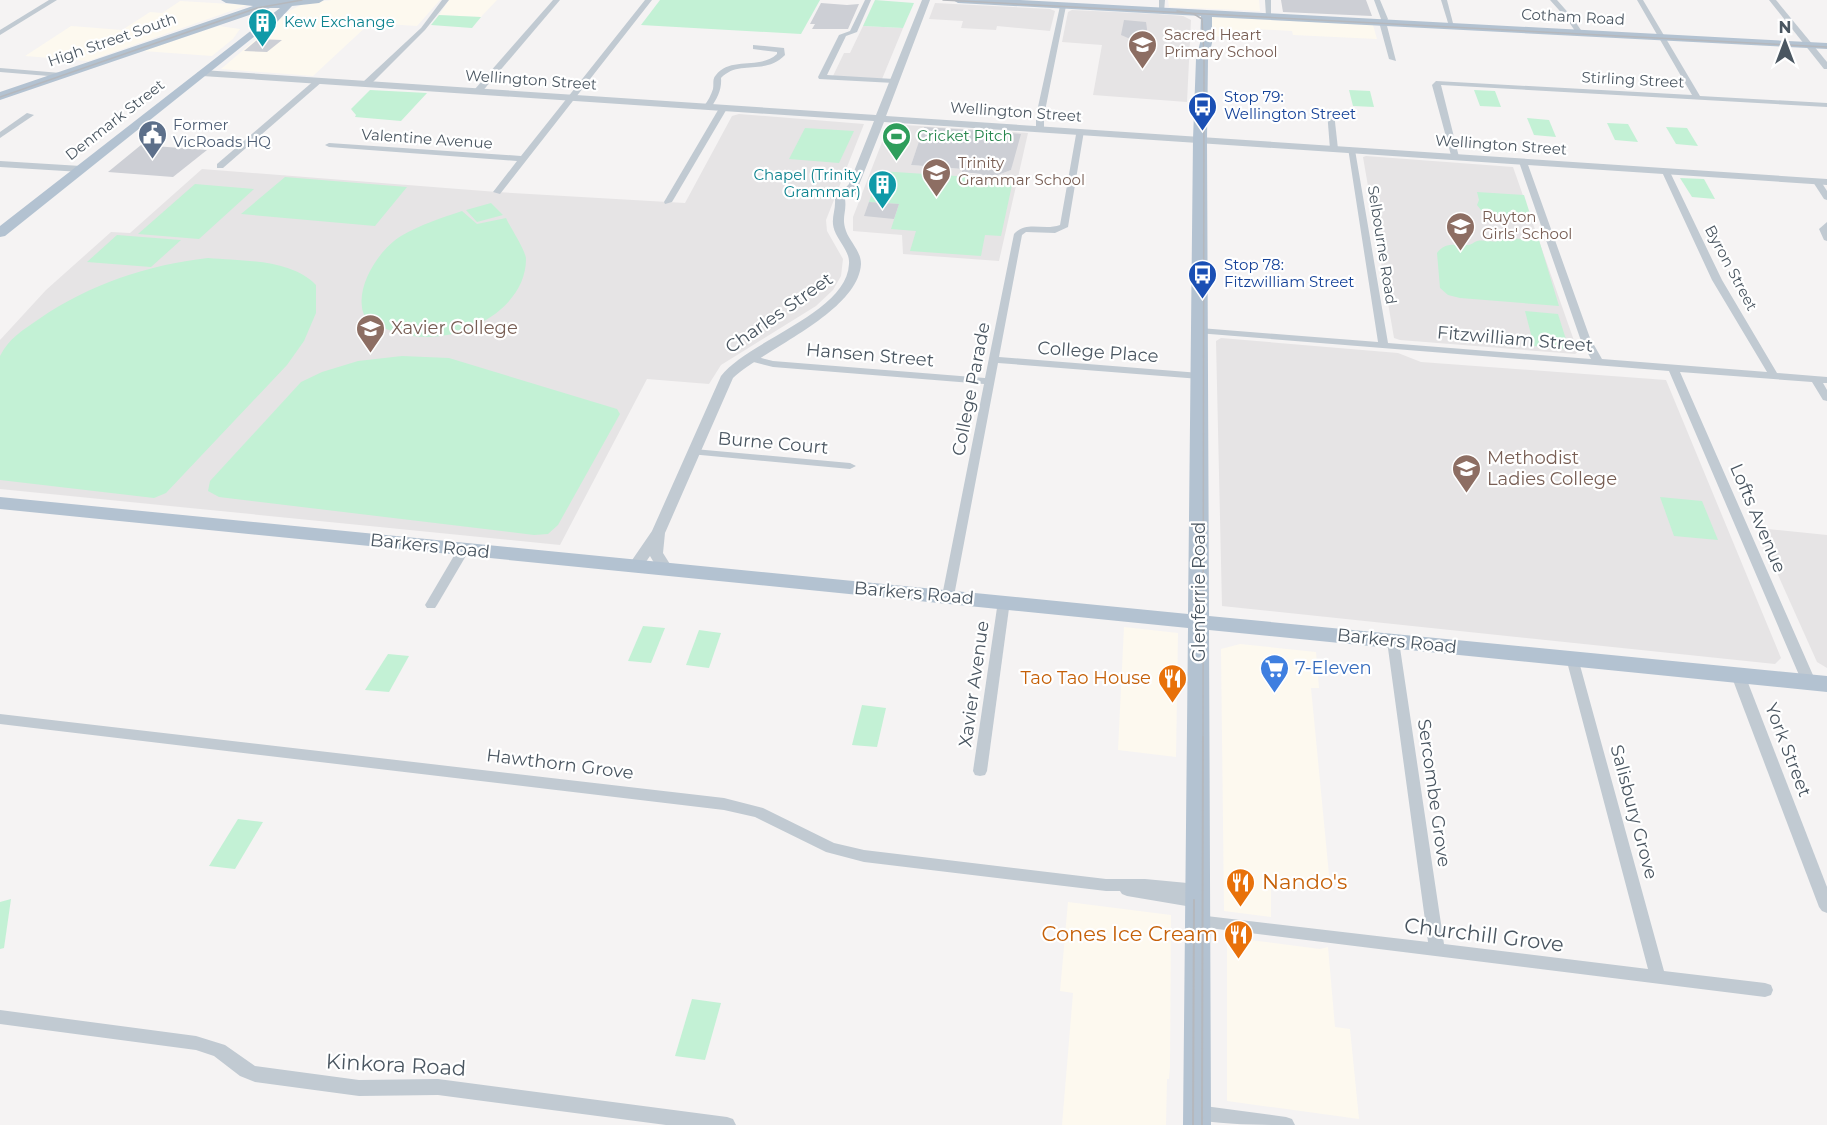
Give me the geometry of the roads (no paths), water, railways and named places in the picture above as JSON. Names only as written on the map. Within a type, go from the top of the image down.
[{"type":"main road","points":[[226,0],[269,2],[319,0]]},
{"type":"main road","name":"Cotham Road","points":[[958,0],[1162,5],[1202,13],[1827,46]]},
{"type":"main road","name":"Denmark Street","points":[[0,233],[251,34],[270,22],[287,1]]},
{"type":"main road","name":"Denmark Street","points":[[251,34],[269,2]]},
{"type":"main road","name":"High Street South","points":[[0,96],[269,2]]},
{"type":"main road","name":"Glenferrie Road","points":[[1197,1119],[1202,59],[1196,43],[1202,13]]},
{"type":"main road","name":"Barkers Road","points":[[0,503],[1818,683]]},
{"type":"street","points":[[0,33],[54,0]]},
{"type":"street","points":[[366,84],[423,29],[446,0]]},
{"type":"street","points":[[478,91],[557,0]]},
{"type":"street","points":[[497,192],[649,0]]},
{"type":"street","points":[[868,0],[853,32],[843,35],[822,77],[894,81]]},
{"type":"street","name":"Charles Street","points":[[636,566],[659,532],[727,376],[833,303],[851,285],[855,271],[855,259],[839,224],[849,210],[852,186],[926,0]]},
{"type":"street","points":[[1268,0],[1269,16]]},
{"type":"street","points":[[1377,0],[1380,10],[1378,19],[1382,22],[1393,58]]},
{"type":"street","points":[[1444,0],[1452,26]]},
{"type":"street","points":[[1552,0],[1570,18],[1579,33]]},
{"type":"street","points":[[1640,0],[1697,97]]},
{"type":"street","points":[[1772,0],[1827,67]]},
{"type":"street","points":[[1037,128],[1059,4]]},
{"type":"street","points":[[708,106],[714,98],[718,85],[717,78],[721,73],[734,67],[771,65],[781,55],[781,50],[756,47]]},
{"type":"street","points":[[0,70],[61,75]]},
{"type":"street","name":"Wellington Street","points":[[202,73],[1822,182]]},
{"type":"street","points":[[220,166],[319,81]]},
{"type":"street","name":"Stirling Street","points":[[1455,157],[1436,86],[1438,83],[1827,105]]},
{"type":"street","points":[[668,202],[724,107]]},
{"type":"street","points":[[1329,113],[1334,149]]},
{"type":"street","points":[[0,136],[30,115]]},
{"type":"street","name":"College Parade","points":[[948,596],[1018,232],[1028,228],[1062,229],[1064,227],[1080,131]]},
{"type":"street","name":"Valentine Avenue","points":[[329,145],[523,159]]},
{"type":"street","name":"Selbourne Road","points":[[1351,150],[1383,345]]},
{"type":"street","points":[[1522,162],[1594,362]]},
{"type":"street","points":[[0,164],[81,169]]},
{"type":"street","name":"Byron Street","points":[[1666,172],[1717,280],[1774,376]]},
{"type":"street","points":[[1822,182],[1827,197]]},
{"type":"street","points":[[1827,225],[1823,229],[1827,238]]},
{"type":"street","name":"Fitzwilliam Street","points":[[1200,331],[1822,380]]},
{"type":"street","name":"Hansen Street","points":[[750,358],[783,365],[989,381]]},
{"type":"street","name":"College Place","points":[[994,360],[1200,376]]},
{"type":"street","name":"Lofts Avenue","points":[[1673,368],[1818,683]]},
{"type":"street","points":[[1822,380],[1827,398]]},
{"type":"street","name":"Burne Court","points":[[694,452],[850,466]]},
{"type":"street","name":"Charles Street","points":[[659,532],[656,553],[665,569]]},
{"type":"street","points":[[431,605],[464,549]]},
{"type":"street","name":"Xavier Avenue","points":[[980,771],[1004,602]]},
{"type":"street","name":"Sercombe Grove","points":[[1393,641],[1437,950]]},
{"type":"street","name":"Salisbury Grove","points":[[1572,658],[1658,977]]},
{"type":"street","name":"York Street","points":[[1738,675],[1827,907]]},
{"type":"street","name":"Hawthorn Grove","points":[[0,719],[724,804],[758,812],[820,843],[864,856],[1106,885],[1198,904]]},
{"type":"street","name":"Churchill Grove","points":[[1198,904],[1437,950],[1765,990]]},
{"type":"street","name":"Kinkora Road","points":[[0,1017],[196,1043],[219,1050],[246,1071],[255,1074],[339,1087],[438,1087],[727,1125]]},
{"type":"street","points":[[1197,1119],[1286,1125]]},
{"type":"tram line","points":[[0,97],[257,8],[302,0]]},
{"type":"tram line","points":[[943,0],[1189,13]]},
{"type":"tram line","points":[[1177,11],[1189,13]]},
{"type":"tram line","points":[[1189,13],[1827,47]]},
{"type":"tram line","points":[[1189,13],[1202,19],[1204,55],[1203,739]]},
{"type":"tram line","points":[[1202,1125],[1203,737]]},
{"type":"tram line","points":[[1193,1125],[1194,900]]},
{"type":"place","name":"Kew Exchange","points":[[263,48]]},
{"type":"place","name":"Sacred Heart Primary School","points":[[1143,70]]},
{"type":"place","name":"Stop 79: Wellington Street","points":[[1203,132]]},
{"type":"place","name":"Former VicRoads HQ","points":[[152,160]]},
{"type":"place","name":"Cricket Pitch","points":[[896,162]]},
{"type":"place","name":"Trinity Grammar School","points":[[937,198]]},
{"type":"place","name":"Chapel (Trinity Grammar)","points":[[882,210]]},
{"type":"place","name":"Ruyton Girls' School","points":[[1461,252]]},
{"type":"place","name":"Stop 78: Fitzwilliam Street","points":[[1203,300]]},
{"type":"place","name":"Xavier College","points":[[370,354]]},
{"type":"place","name":"Methodist Ladies College","points":[[1466,494]]},
{"type":"place","name":"7-Eleven","points":[[1274,694]]},
{"type":"place","name":"Tao Tao House","points":[[1172,704]]},
{"type":"place","name":"Nando's","points":[[1241,908]]},
{"type":"place","name":"Cones Ice Cream","points":[[1239,960]]}]
